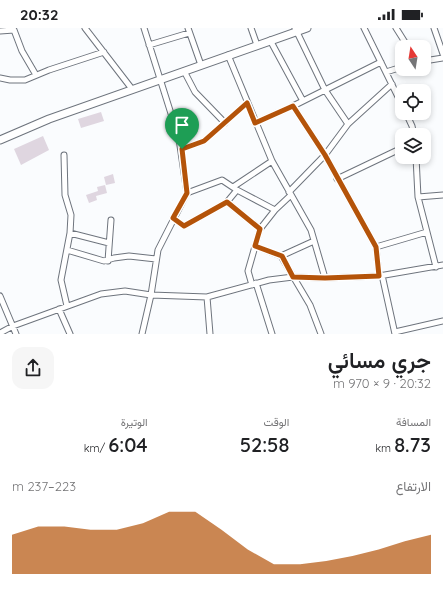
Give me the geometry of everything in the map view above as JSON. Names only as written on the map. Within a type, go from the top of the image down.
[{"type":"main road","points":[[0,140],[49,119],[296,30],[308,28]]},
{"type":"street","points":[[85,28],[132,89]]},
{"type":"street","points":[[142,334],[151,295],[158,250],[187,193],[182,149],[144,28]]},
{"type":"street","points":[[251,28],[256,45]]},
{"type":"street","points":[[364,28],[395,90]]},
{"type":"street","points":[[396,28],[404,40]]},
{"type":"street","points":[[434,28],[443,54]]},
{"type":"street","points":[[0,31],[14,29],[22,51],[36,75]]},
{"type":"street","points":[[150,45],[188,30],[201,65]]},
{"type":"street","points":[[296,30],[325,90],[348,124]]},
{"type":"street","points":[[270,40],[303,101]]},
{"type":"street","points":[[0,78],[25,80],[104,52]]},
{"type":"street","points":[[228,55],[272,161],[311,230],[325,278]]},
{"type":"street","points":[[431,60],[443,58]]},
{"type":"street","points":[[255,123],[293,106],[381,62]]},
{"type":"street","points":[[386,72],[395,69]]},
{"type":"street","points":[[184,71],[195,92],[225,123]]},
{"type":"street","points":[[272,334],[248,271],[260,229],[275,210],[325,155],[348,124],[392,84]]},
{"type":"street","points":[[182,149],[204,141],[247,103]]},
{"type":"street","points":[[293,106],[325,155],[376,247],[380,275],[395,333],[443,321]]},
{"type":"street","points":[[337,179],[395,151]]},
{"type":"street","points":[[64,155],[65,195],[70,216],[70,233],[61,280],[67,306]]},
{"type":"street","points":[[173,218],[184,226],[227,202],[235,188],[272,161]]},
{"type":"street","points":[[416,164],[418,197],[436,267]]},
{"type":"street","points":[[187,193],[222,180],[275,210]]},
{"type":"street","points":[[418,197],[443,195]]},
{"type":"street","points":[[227,202],[260,229]]},
{"type":"street","points":[[108,261],[111,220]]},
{"type":"street","points":[[376,247],[427,232]]},
{"type":"street","points":[[70,233],[109,243]]},
{"type":"street","points":[[282,256],[314,241]]},
{"type":"street","points":[[255,246],[282,256],[310,305],[321,334]]},
{"type":"street","points":[[67,250],[98,260],[108,261],[114,258],[129,256],[156,259]]},
{"type":"street","points":[[0,333],[13,326],[101,294],[125,291],[151,295],[207,297],[254,284],[293,277],[325,278],[380,275],[443,265]]},
{"type":"street","points":[[0,296],[16,334]]},
{"type":"street","points":[[207,297],[210,334]]},
{"type":"street","points":[[59,310],[70,334]]},
{"type":"building","points":[[101,112],[104,121],[81,128],[78,119]]},
{"type":"building","points":[[43,136],[49,150],[21,165],[14,149]]},
{"type":"building","points":[[113,174],[115,183],[106,185],[104,177]]},
{"type":"building","points":[[105,185],[107,193],[96,196],[97,200],[89,203],[86,195],[98,191],[97,187]]},
{"type":"route","points":[[247,103],[255,123],[293,106],[325,155],[376,247],[379,276],[325,278],[293,277],[282,256],[255,246],[260,229],[227,202],[184,226],[173,218],[187,193],[182,149],[204,141],[247,103]]}]
